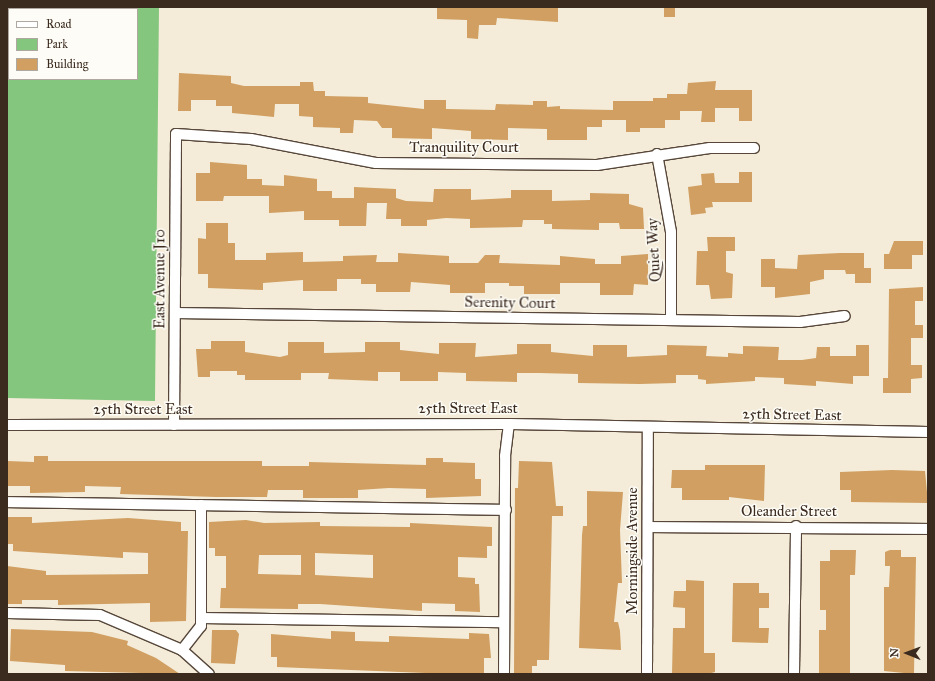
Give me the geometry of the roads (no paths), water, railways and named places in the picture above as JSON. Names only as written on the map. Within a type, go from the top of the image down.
[{"type":"street","name":"Tranquility Court","points":[[176,134],[251,139],[376,163],[596,164],[657,154],[754,148]]},
{"type":"street","name":"East Avenue J10","points":[[174,425],[176,134]]},
{"type":"street","name":"Quiet Way","points":[[657,154],[671,232],[671,320]]},
{"type":"street","name":"Serenity Court","points":[[175,313],[800,322],[845,316]]},
{"type":"street","name":"25th Street East","points":[[7,425],[509,424],[928,432]]},
{"type":"street","points":[[504,674],[506,510],[509,424]]},
{"type":"street","name":"Morningside Avenue","points":[[647,674],[649,528],[648,427]]},
{"type":"street","points":[[7,502],[506,510]]},
{"type":"street","points":[[182,650],[201,626],[201,505]]},
{"type":"street","points":[[794,674],[796,526]]},
{"type":"street","name":"Oleander Street","points":[[649,528],[796,526],[928,529]]},
{"type":"street","points":[[7,613],[100,615],[182,650],[209,674]]},
{"type":"street","points":[[201,618],[504,622]]}]
